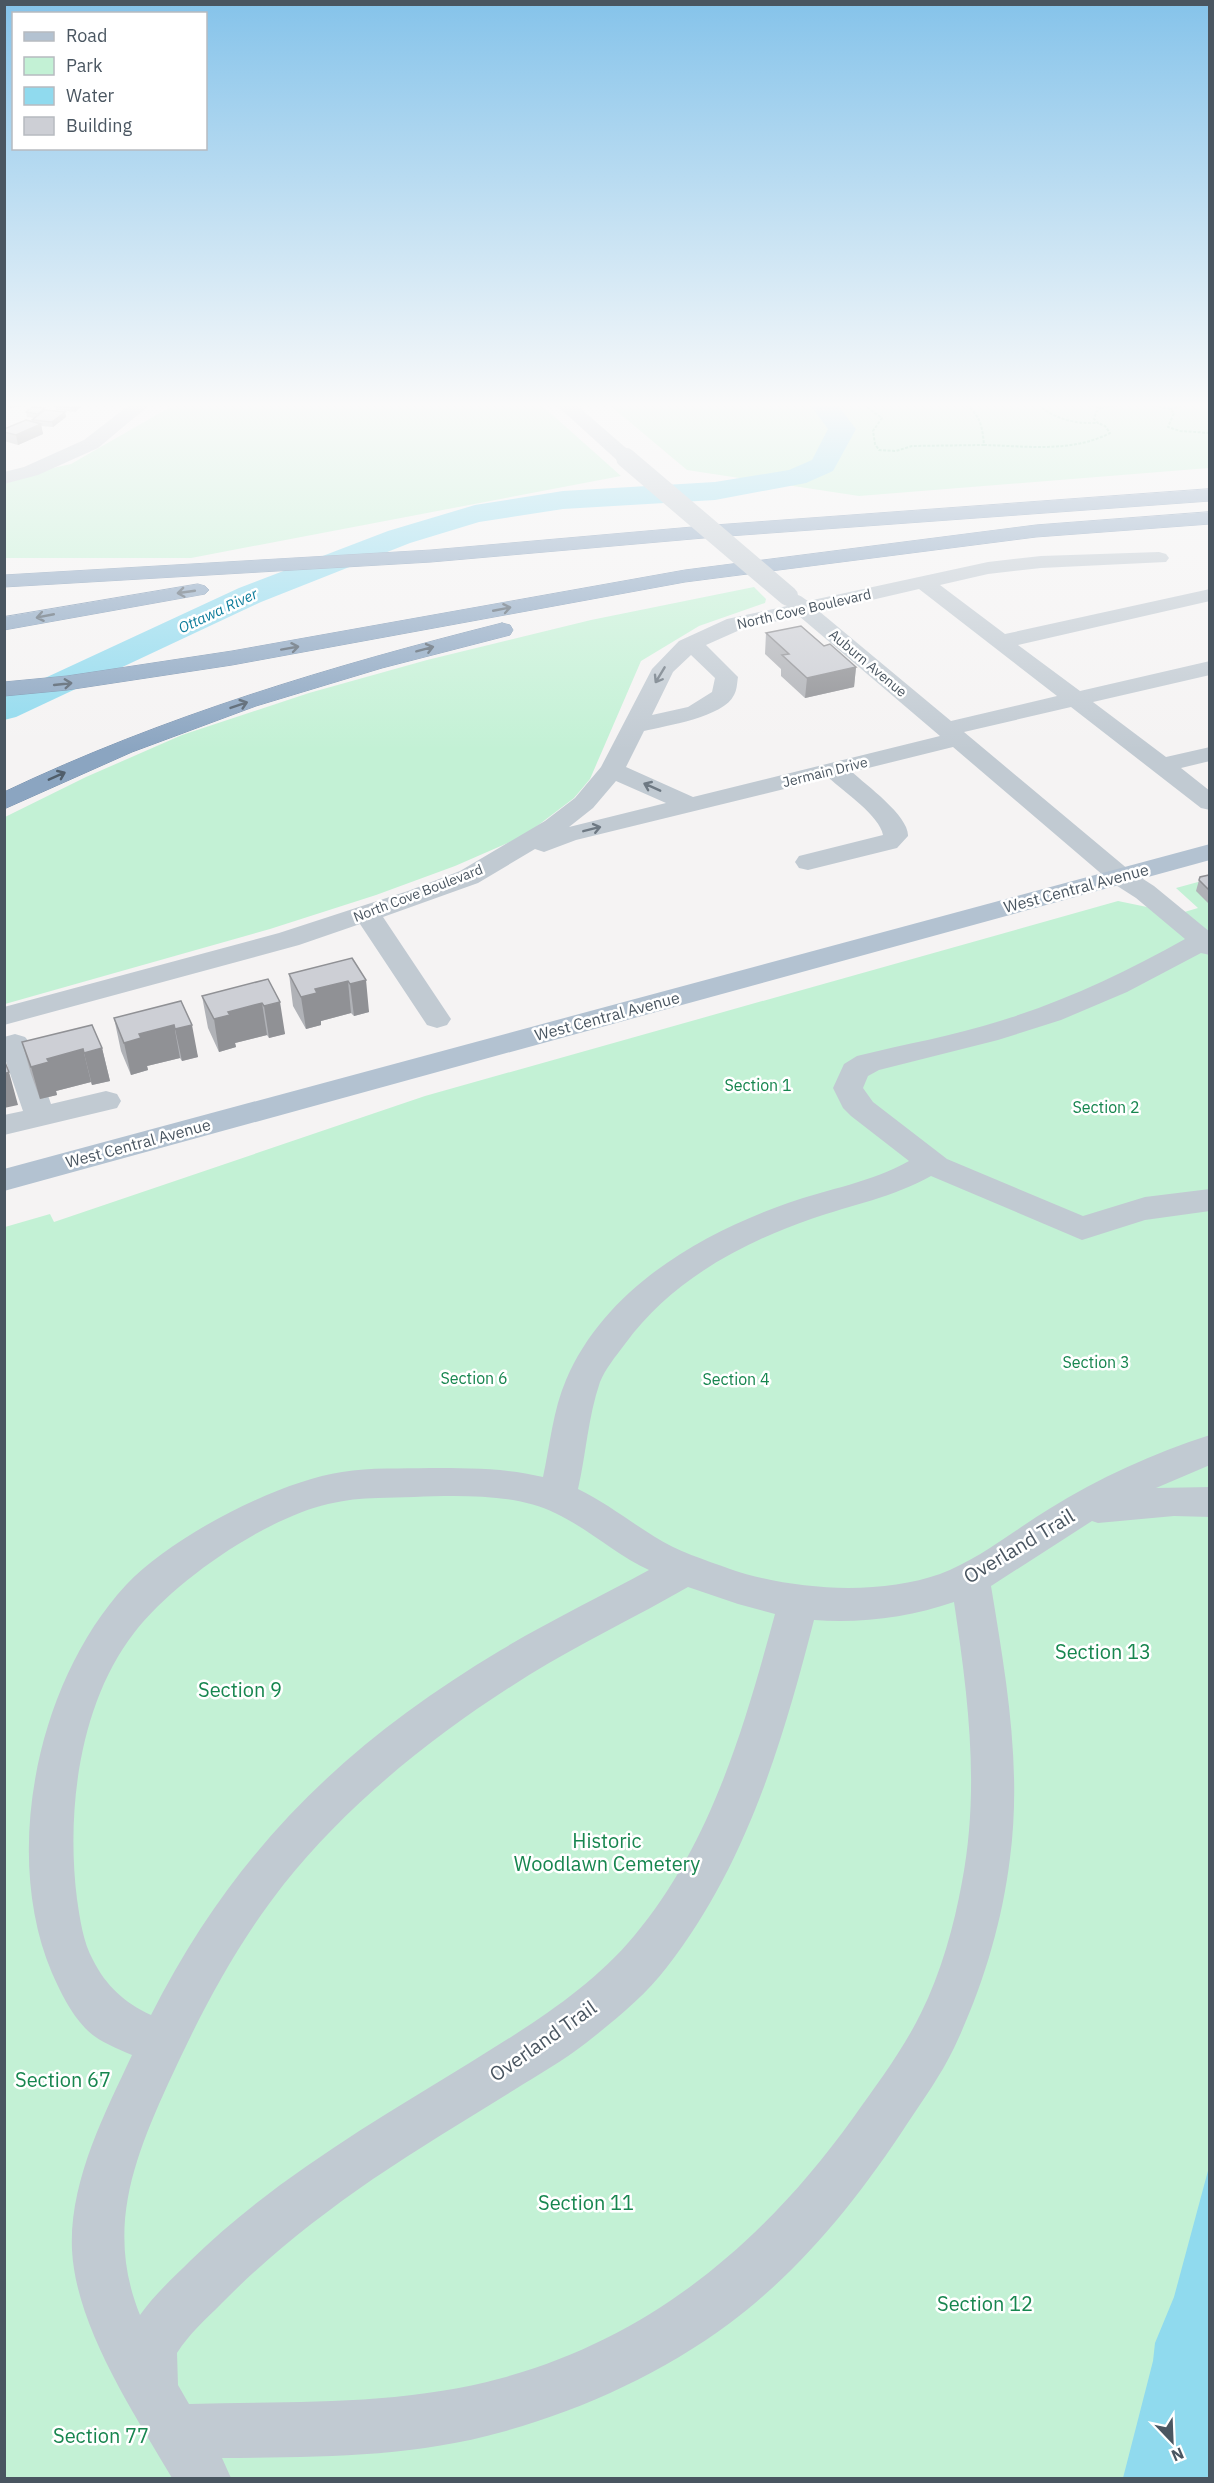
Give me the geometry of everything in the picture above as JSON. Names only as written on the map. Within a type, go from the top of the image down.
[{"type":"highway","points":[[4,581],[431,556],[895,518]]},
{"type":"highway","points":[[4,689],[67,683],[232,658],[685,576],[959,540],[1209,518]]},
{"type":"highway","points":[[4,802],[131,742],[354,668],[585,610],[959,540]]},
{"type":"highway","points":[[4,624],[85,608],[431,556]]},
{"type":"main road","name":"West Central Avenue","points":[[4,1180],[1209,852]]},
{"type":"street","name":"Auburn Avenue","points":[[697,518],[1120,876]]},
{"type":"street","name":"North Cove Boulevard","points":[[7,1031],[367,914],[469,877],[497,862],[555,826],[584,803],[612,770],[663,669],[691,644],[735,624],[796,602],[923,582],[988,568],[1041,562],[1159,558]]},
{"type":"street","points":[[923,582],[1209,803]]},
{"type":"street","points":[[1001,642],[1209,595]]},
{"type":"street","points":[[634,726],[696,712],[723,695],[727,677],[691,644]]},
{"type":"street","name":"Jermain Drive","points":[[497,862],[567,835],[834,770],[1075,699],[1209,668]]},
{"type":"street","points":[[1161,766],[1209,754]]},
{"type":"street","points":[[612,770],[692,805]]},
{"type":"street","points":[[808,862],[888,843],[897,833],[895,826],[886,816],[834,770]]},
{"type":"street","points":[[1120,876],[1145,892],[1207,942],[1064,1010],[987,1034],[860,1066],[848,1088],[854,1101],[873,1119],[931,1162],[1082,1229],[1156,1205],[1209,1200]]},
{"type":"street","points":[[367,914],[437,1019]]},
{"type":"street","points":[[7,1031],[40,1117]]},
{"type":"street","points":[[4,1125],[106,1101]]},
{"type":"street","points":[[557,1497],[584,1380],[615,1330],[652,1291],[690,1262],[724,1242],[798,1211],[909,1174],[931,1162]]},
{"type":"street","name":"Overland Trail","points":[[203,2478],[163,2410],[149,2368],[152,2346],[167,2322],[226,2261],[276,2220],[343,2171],[567,2028],[616,1987],[650,1952],[676,1918],[697,1883],[741,1796],[767,1719],[798,1603],[840,1604],[896,1599],[929,1593],[970,1579],[1058,1522],[1111,1492],[1209,1449]]},
{"type":"street","points":[[161,2044],[117,2023],[102,2012],[82,1984],[68,1955],[59,1924],[54,1894],[52,1821],[60,1760],[81,1694],[94,1665],[122,1618],[141,1595],[164,1576],[220,1538],[269,1511],[327,1489],[357,1484],[451,1482],[515,1487],[566,1500],[646,1552],[739,1588],[798,1603]]},
{"type":"street","points":[[1058,1522],[1095,1509],[1116,1506],[1174,1501],[1209,1502]]},
{"type":"street","points":[[686,1569],[566,1633],[469,1691],[425,1723],[349,1786],[288,1847],[262,1879],[207,1961],[161,2044],[129,2116],[110,2167],[100,2209],[101,2273],[111,2308],[163,2410],[360,2429],[465,2415],[507,2404],[592,2373],[630,2355],[739,2283],[794,2231],[822,2199],[874,2131],[921,2061],[941,2023],[978,1915],[990,1840],[993,1744],[970,1579]]},
{"type":"green space","points":[[4,518],[401,518],[191,558],[5,558]]},
{"type":"green space","points":[[754,587],[766,599],[765,603],[699,626],[641,661],[590,779],[574,798],[524,836],[455,866],[376,895],[270,929],[5,1004],[5,817],[86,777],[182,735],[309,693],[427,660],[591,620]]},
{"type":"green space","name":"Historic Woodlawn Cemetery","points":[[1209,879],[1209,2478],[5,2478],[5,1227],[50,1214],[54,1222],[425,1096],[1118,901],[1147,907],[1164,918],[1198,908],[1176,888]]},
{"type":"water","points":[[1209,2167],[1209,2478],[1123,2478],[1153,2361],[1155,2343],[1174,2297]]},
{"type":"building","points":[[801,626],[824,646],[830,644],[856,667],[807,678],[782,655],[789,654],[766,633]]},
{"type":"building","points":[[1209,875],[1209,890],[1199,880],[1200,877]]},
{"type":"building","points":[[352,958],[366,980],[350,984],[348,981],[315,989],[317,993],[301,997],[289,974]]},
{"type":"building","points":[[268,979],[280,1002],[264,1006],[262,1003],[228,1012],[230,1015],[214,1019],[202,996]]},
{"type":"building","points":[[181,1001],[192,1025],[175,1029],[174,1025],[139,1034],[141,1038],[124,1043],[114,1018]]},
{"type":"building","points":[[92,1025],[102,1048],[84,1053],[83,1049],[47,1059],[49,1062],[31,1067],[22,1042]]},
{"type":"building","points":[[4,1060],[9,1072],[4,1074]]},
{"type":"waterway","name":"Ottawa River","points":[[4,710],[250,595],[399,537],[462,518]]},
{"type":"park label","name":"Section 1","points":[[758,1085]]},
{"type":"park label","name":"Section 2","points":[[1106,1107]]},
{"type":"park label","name":"Section 3","points":[[1096,1362]]},
{"type":"park label","name":"Section 6","points":[[474,1378]]},
{"type":"park label","name":"Section 4","points":[[736,1379]]},
{"type":"park label","name":"Section 13","points":[[1103,1652]]},
{"type":"park label","name":"Section 9","points":[[240,1690]]},
{"type":"park label","name":"Section 67","points":[[63,2080]]},
{"type":"park label","name":"Section 11","points":[[586,2203]]},
{"type":"park label","name":"Section 12","points":[[985,2304]]},
{"type":"park label","name":"Section 77","points":[[101,2436]]}]
